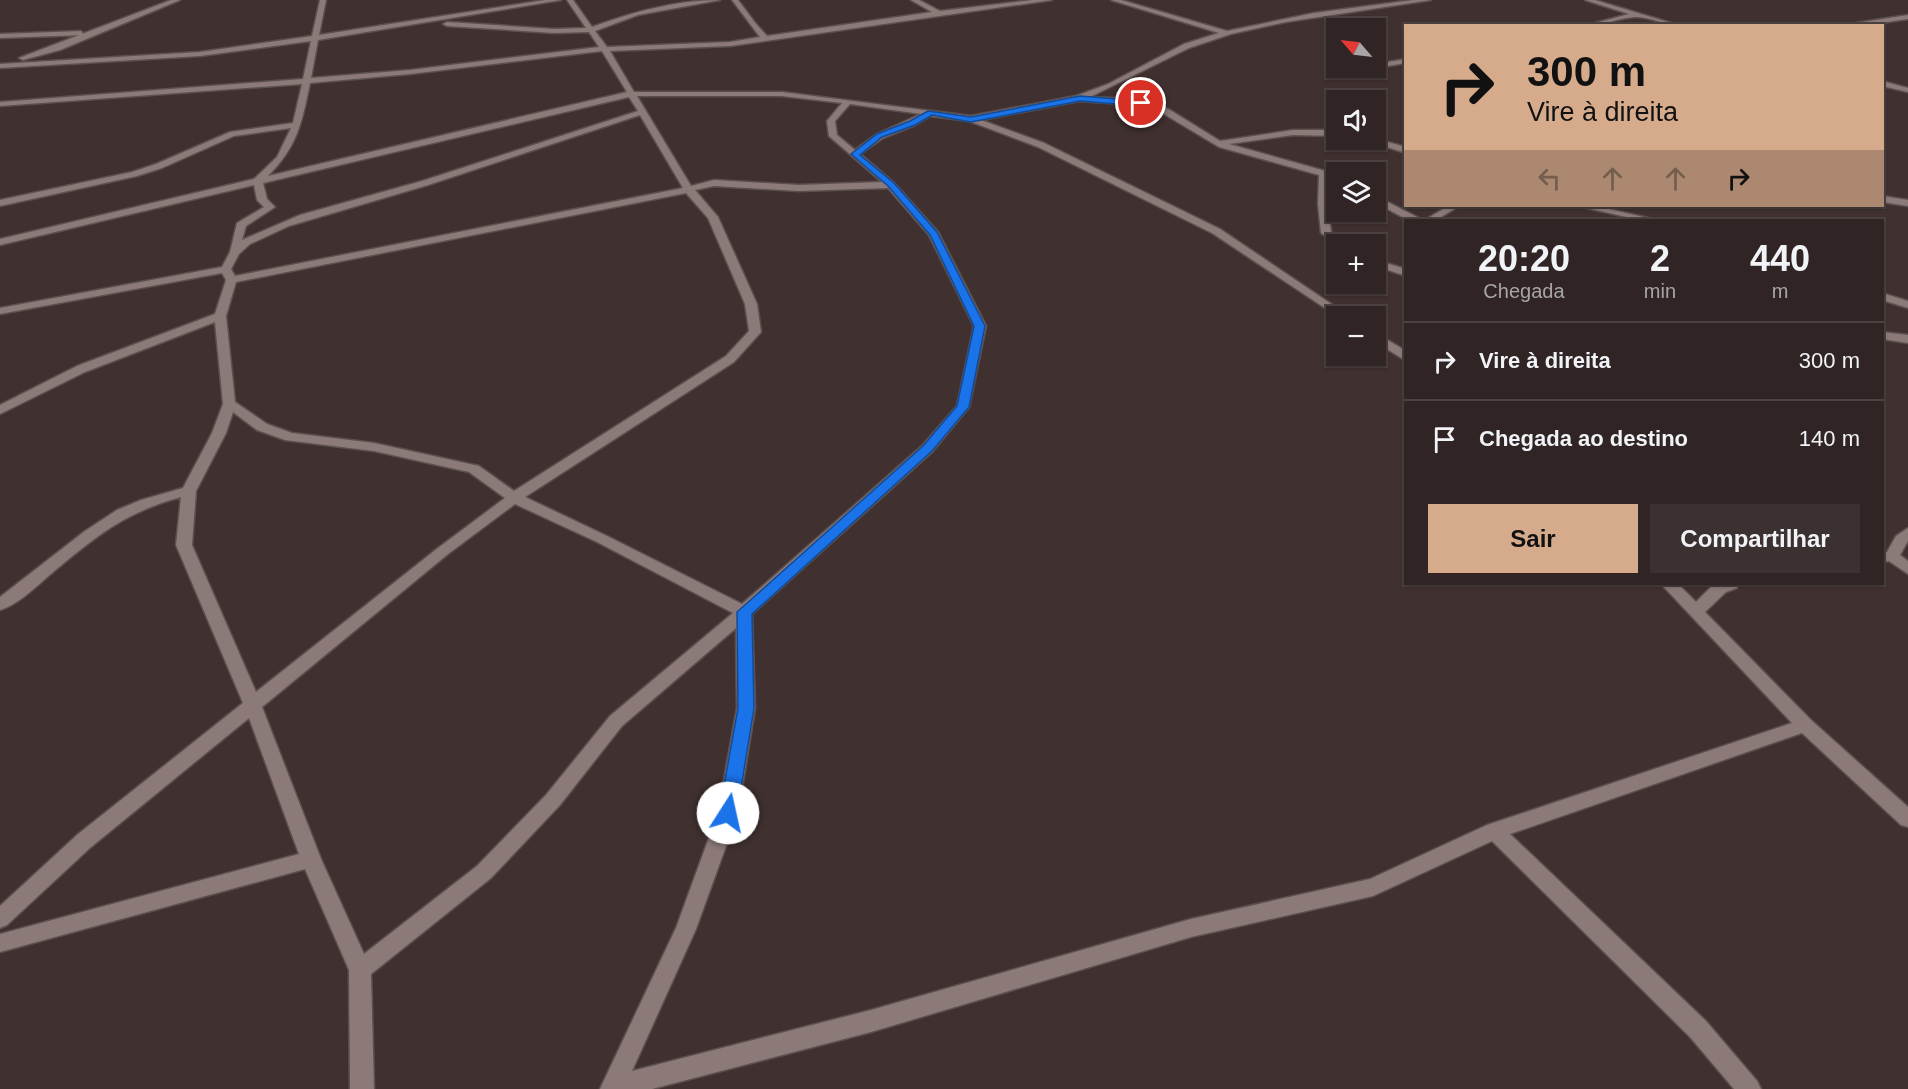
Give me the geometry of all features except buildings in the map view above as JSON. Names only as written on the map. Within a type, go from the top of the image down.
[{"type":"street","points":[[0,65],[45,52],[177,0]]},
{"type":"street","points":[[258,181],[281,158],[297,124],[323,0]]},
{"type":"street","points":[[0,65],[200,54],[361,32],[558,0]]},
{"type":"street","points":[[0,919],[84,841],[443,550],[514,498],[730,359],[755,332],[751,304],[713,217],[689,190],[603,49],[570,0]]},
{"type":"street","points":[[361,32],[377,34],[450,24],[554,31],[590,30],[637,13],[717,0]]},
{"type":"street","points":[[735,0],[766,39]]},
{"type":"street","points":[[914,0],[939,13]]},
{"type":"street","points":[[0,104],[306,82],[603,49],[730,44],[939,13],[1049,0]]},
{"type":"street","points":[[1114,0],[1226,33]]},
{"type":"street","points":[[971,119],[1080,98],[1129,77],[1171,52],[1226,33],[1324,15],[1428,0]]},
{"type":"street","points":[[1588,0],[1671,24]]},
{"type":"street","points":[[1595,24],[1636,14]]},
{"type":"street","points":[[1855,24],[1908,17]]},
{"type":"street","points":[[0,36],[94,33]]},
{"type":"street","points":[[1386,64],[1404,61]]},
{"type":"street","points":[[1884,84],[1908,90]]},
{"type":"street","points":[[0,242],[630,94],[782,94],[971,119],[1041,145],[1216,231],[1329,306]]},
{"type":"street","points":[[1080,98],[1141,103],[1158,108],[1218,143],[1242,152],[1306,166],[1324,173],[1323,204],[1328,234]]},
{"type":"street","points":[[360,970],[484,872],[553,800],[616,721],[744,612],[927,449],[963,407],[980,326],[934,234],[891,184],[833,136],[831,121],[848,101]]},
{"type":"street","points":[[234,250],[266,232],[329,209],[393,192],[642,112]]},
{"type":"street","points":[[855,154],[880,136],[912,123],[930,112]]},
{"type":"street","points":[[0,203],[142,171],[233,134],[297,124]]},
{"type":"street","points":[[1218,143],[1271,134],[1326,132]]},
{"type":"street","points":[[1386,145],[1404,149]]},
{"type":"street","points":[[258,181],[262,200],[270,207],[241,225],[220,315],[230,404],[219,433],[189,491],[184,544],[253,705],[310,859],[360,970],[362,1089]]},
{"type":"street","points":[[0,311],[229,275],[689,190],[714,183],[799,188],[891,184]]},
{"type":"street","points":[[1884,199],[1908,203]]},
{"type":"street","points":[[1386,204],[1413,219]]},
{"type":"street","points":[[1432,219],[1452,207]]},
{"type":"street","points":[[1590,207],[1647,219]]},
{"type":"street","points":[[1386,266],[1404,272]]},
{"type":"street","points":[[1884,297],[1908,305]]},
{"type":"street","points":[[0,410],[81,369],[220,315]]},
{"type":"street","points":[[1884,335],[1908,339]]},
{"type":"street","points":[[1386,344],[1404,356]]},
{"type":"street","points":[[0,398],[46,387]]},
{"type":"street","points":[[230,404],[262,427],[290,437],[374,447],[474,469],[514,498],[602,539],[744,612]]},
{"type":"street","points":[[0,605],[31,584],[72,548],[124,512],[189,491]]},
{"type":"street","points":[[1908,533],[1887,556],[1908,569]]},
{"type":"street","points":[[1670,585],[1805,725],[1908,819]]},
{"type":"street","points":[[1697,611],[1720,588],[1728,585]]},
{"type":"street","points":[[612,1088],[686,929],[728,813],[746,708],[744,612]]},
{"type":"street","points":[[612,1088],[871,1021],[1191,928],[1373,887],[1494,831],[1805,725]]},
{"type":"street","points":[[1494,831],[1698,1029],[1749,1089]]},
{"type":"street","points":[[0,943],[310,859]]},
{"type":"route","points":[[728,813],[746,708],[744,612],[927,449],[963,407],[980,326],[934,234],[891,184],[855,154],[880,136],[912,123],[930,112],[971,119],[1080,98],[1141,103]]}]
